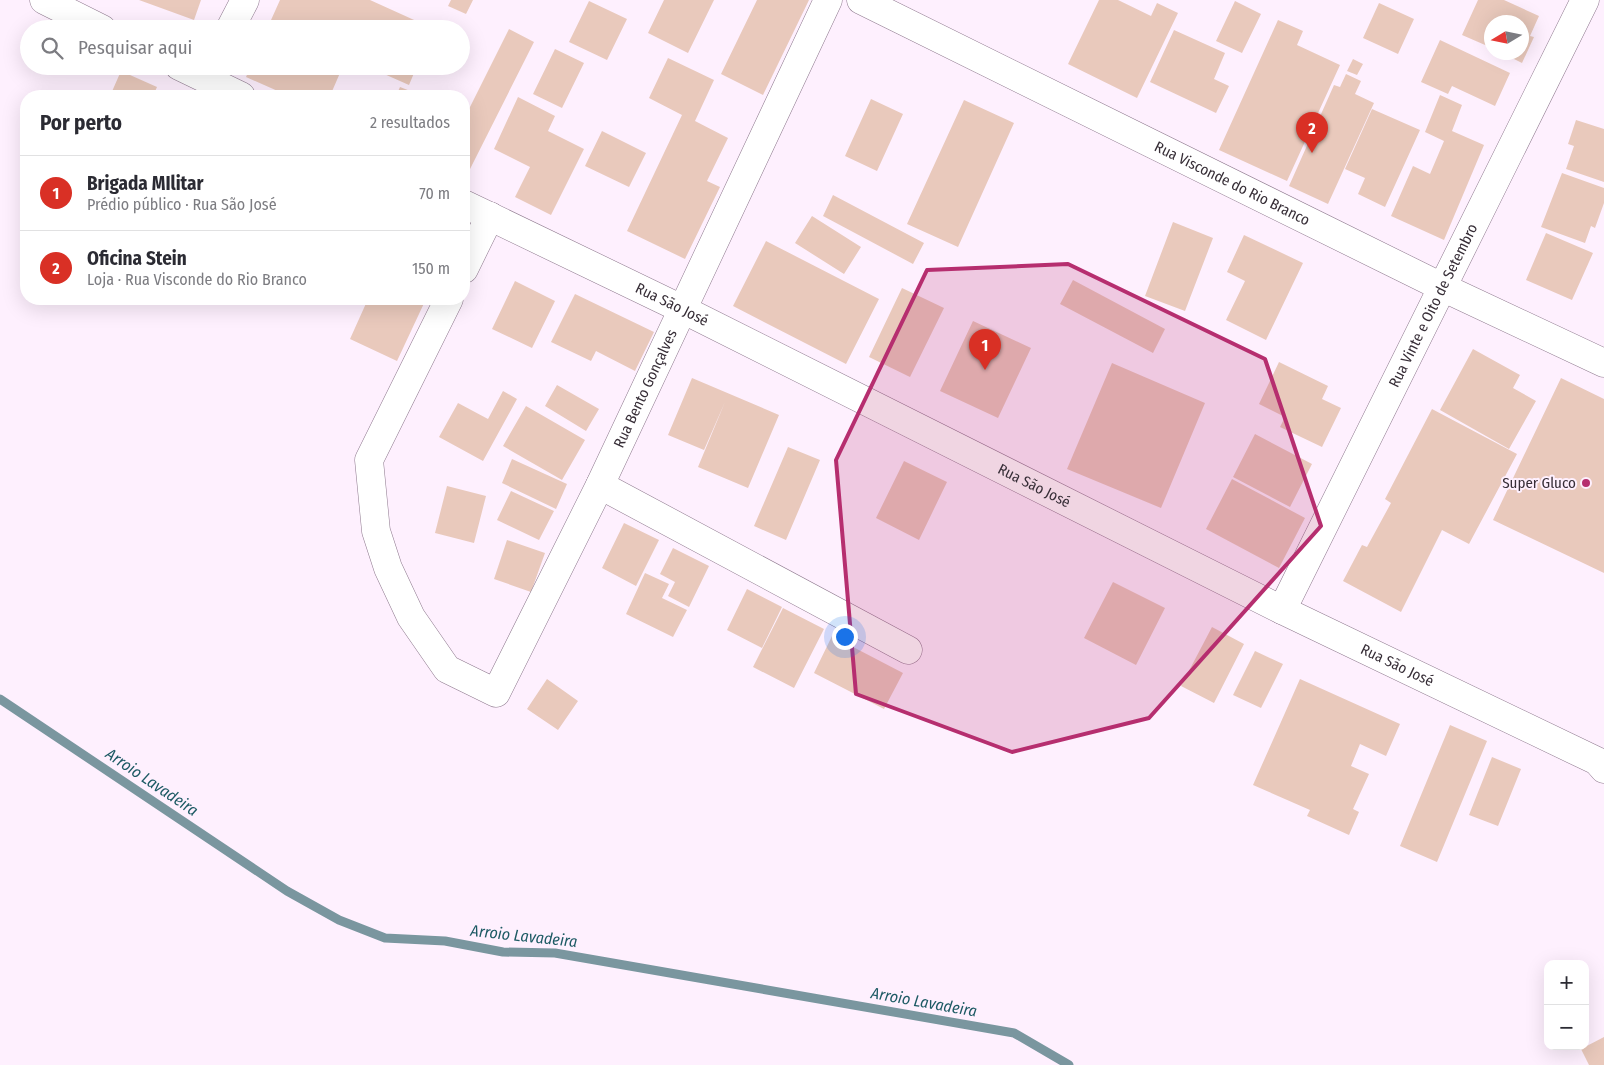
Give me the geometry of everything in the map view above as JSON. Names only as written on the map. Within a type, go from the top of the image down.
[{"type":"street","points":[[44,0],[84,20]]},
{"type":"street","points":[[235,20],[245,0]]},
{"type":"street","name":"Rua Bento Gonçalves","points":[[446,305],[369,460],[376,531],[388,568],[411,617],[447,669],[496,693],[600,485],[684,310],[828,0]]},
{"type":"street","name":"Rua Visconde do Rio Branco","points":[[860,0],[1444,288],[1604,363]]},
{"type":"street","name":"Rua Vinte e Oito de Setembro","points":[[1282,610],[1444,288],[1585,0]]},
{"type":"street","points":[[211,75],[232,90]]},
{"type":"street","name":"Rua São José","points":[[470,207],[684,310],[1282,610],[1602,759]]},
{"type":"street","points":[[470,257],[490,216]]},
{"type":"street","points":[[600,485],[908,650]]},
{"type":"highlighted area","points":[[1068,264],[1265,359],[1321,526],[1149,718],[1012,752],[856,694],[836,460],[927,270]]},
{"type":"building","points":[[139,0],[201,0],[194,20]]},
{"type":"building","points":[[280,0],[370,0],[414,20],[271,20]]},
{"type":"building","points":[[451,0],[473,0],[466,14],[448,6]]},
{"type":"building","points":[[664,0],[714,0],[688,53],[648,33]]},
{"type":"building","points":[[757,0],[809,0],[763,95],[721,74]]},
{"type":"building","points":[[1099,0],[1118,0],[1151,16],[1157,3],[1178,13],[1137,98],[1068,64]]},
{"type":"building","points":[[1478,0],[1504,0],[1539,16],[1530,36],[1534,37],[1529,48],[1529,15],[1484,15],[1484,45],[1462,35]]},
{"type":"building","points":[[589,1],[627,19],[607,60],[569,42]]},
{"type":"building","points":[[1235,1],[1261,14],[1242,53],[1216,41]]},
{"type":"building","points":[[1379,3],[1414,19],[1398,54],[1363,38]]},
{"type":"building","points":[[1278,20],[1303,31],[1297,45],[1340,65],[1287,181],[1219,150]]},
{"type":"building","points":[[509,29],[534,42],[470,169],[470,107]]},
{"type":"building","points":[[1174,30],[1225,53],[1214,79],[1229,86],[1216,113],[1150,82]]},
{"type":"building","points":[[1440,40],[1510,73],[1495,106],[1452,86],[1448,94],[1421,82]]},
{"type":"building","points":[[555,49],[584,63],[562,108],[533,94]]},
{"type":"building","points":[[668,58],[714,80],[695,121],[728,138],[707,181],[720,187],[685,259],[627,231],[682,115],[649,98]]},
{"type":"building","points":[[1353,59],[1363,64],[1357,75],[1347,71]]},
{"type":"building","points":[[1346,74],[1361,81],[1355,94],[1374,103],[1328,204],[1289,186],[1334,85],[1340,87]]},
{"type":"building","points":[[119,75],[130,75],[157,87],[156,90],[113,90]]},
{"type":"building","points":[[247,75],[339,75],[333,90],[275,90],[246,77]]},
{"type":"building","points":[[386,75],[413,75],[409,85]]},
{"type":"building","points":[[1440,95],[1462,105],[1452,131],[1484,145],[1444,240],[1391,216],[1413,166],[1430,174],[1444,141],[1425,132]]},
{"type":"building","points":[[518,97],[555,116],[548,131],[584,149],[551,215],[515,197],[530,167],[494,149]]},
{"type":"building","points":[[871,99],[903,114],[877,171],[845,156]]},
{"type":"building","points":[[964,100],[1014,123],[958,247],[907,224]]},
{"type":"building","points":[[1372,109],[1420,130],[1385,207],[1358,194],[1365,178],[1345,169]]},
{"type":"building","points":[[1576,120],[1604,129],[1604,182],[1566,169],[1574,146],[1568,144]]},
{"type":"building","points":[[602,131],[646,153],[629,187],[585,166]]},
{"type":"building","points":[[1562,173],[1604,188],[1604,203],[1595,228],[1591,226],[1585,243],[1541,227]]},
{"type":"building","points":[[833,195],[924,243],[913,264],[823,216]]},
{"type":"building","points":[[812,216],[861,247],[844,274],[795,243]]},
{"type":"building","points":[[1173,222],[1213,238],[1185,311],[1145,296]]},
{"type":"building","points":[[1546,233],[1593,253],[1572,300],[1526,280]]},
{"type":"building","points":[[1244,235],[1303,263],[1266,340],[1226,320],[1245,281],[1227,272]]},
{"type":"building","points":[[766,241],[879,299],[846,364],[733,306]]},
{"type":"building","points":[[1073,280],[1165,329],[1153,353],[1060,304]]},
{"type":"building","points":[[515,281],[555,301],[532,348],[492,329]]},
{"type":"building","points":[[902,288],[944,308],[910,377],[869,357]]},
{"type":"building","points":[[575,294],[654,332],[635,371],[596,351],[591,361],[551,342]]},
{"type":"building","points":[[365,305],[423,305],[397,361],[350,339]]},
{"type":"building","points":[[973,321],[1031,348],[998,418],[940,391]]},
{"type":"building","points":[[1473,349],[1520,375],[1513,388],[1536,401],[1509,449],[1440,410]]},
{"type":"building","points":[[1279,362],[1328,386],[1322,399],[1341,408],[1322,447],[1280,427],[1285,417],[1259,404]]},
{"type":"building","points":[[1112,363],[1205,403],[1161,508],[1067,469]]},
{"type":"building","points":[[692,378],[779,415],[748,488],[698,467],[725,402],[704,450],[668,435]]},
{"type":"building","points":[[1561,378],[1604,399],[1604,573],[1493,520]]},
{"type":"building","points":[[557,385],[599,409],[586,431],[545,406]]},
{"type":"building","points":[[503,391],[517,399],[483,461],[439,437],[458,403],[488,419]]},
{"type":"building","points":[[526,406],[585,440],[562,480],[503,446]]},
{"type":"building","points":[[1432,409],[1517,454],[1469,544],[1442,530],[1401,612],[1343,581],[1362,545],[1367,547],[1391,503],[1385,499]]},
{"type":"building","points":[[1255,434],[1312,464],[1290,507],[1233,477]]},
{"type":"building","points":[[788,447],[820,460],[786,540],[754,526]]},
{"type":"building","points":[[512,459],[567,484],[556,509],[502,483]]},
{"type":"building","points":[[904,461],[947,482],[919,540],[876,518]]},
{"type":"building","points":[[1232,479],[1305,518],[1279,568],[1206,529]]},
{"type":"building","points":[[447,486],[486,496],[474,543],[435,533]]},
{"type":"building","points":[[511,491],[554,511],[539,540],[497,520]]},
{"type":"building","points":[[624,523],[659,540],[636,586],[602,568]]},
{"type":"building","points":[[507,540],[545,553],[531,592],[494,579]]},
{"type":"building","points":[[673,548],[709,566],[689,607],[668,596],[675,582],[660,574]]},
{"type":"building","points":[[645,573],[669,584],[662,598],[687,610],[673,637],[626,614]]},
{"type":"building","points":[[1113,582],[1165,608],[1136,665],[1084,638]]},
{"type":"building","points":[[747,589],[782,607],[762,648],[727,630]]},
{"type":"building","points":[[783,608],[824,629],[794,688],[753,667]]},
{"type":"building","points":[[1212,627],[1244,644],[1214,703],[1181,686]]},
{"type":"building","points":[[832,636],[903,673],[884,709],[814,673]]},
{"type":"building","points":[[1255,651],[1283,664],[1261,708],[1233,695]]},
{"type":"building","points":[[547,679],[578,701],[558,730],[527,709]]},
{"type":"building","points":[[1300,679],[1400,724],[1386,756],[1360,744],[1351,766],[1369,774],[1353,809],[1359,812],[1349,835],[1307,816],[1310,810],[1253,785]]},
{"type":"building","points":[[1450,725],[1487,741],[1437,862],[1400,846]]},
{"type":"building","points":[[1492,757],[1521,769],[1498,826],[1469,815]]},
{"type":"building","points":[[1604,1037],[1604,1065],[1589,1065],[1582,1050],[1589,1050],[1589,1045]]},
{"type":"waterway","name":"Arroio Lavadeira","points":[[0,699],[287,891],[339,920],[385,938],[445,941],[503,952],[555,953],[1014,1033],[1069,1065]]},
{"type":"place","name":"Oficina Stein","points":[[1312,153]]},
{"type":"place","name":"Brigada MIlitar","points":[[985,370]]},
{"type":"place","name":"Super Gluco","points":[[1586,483]]}]
